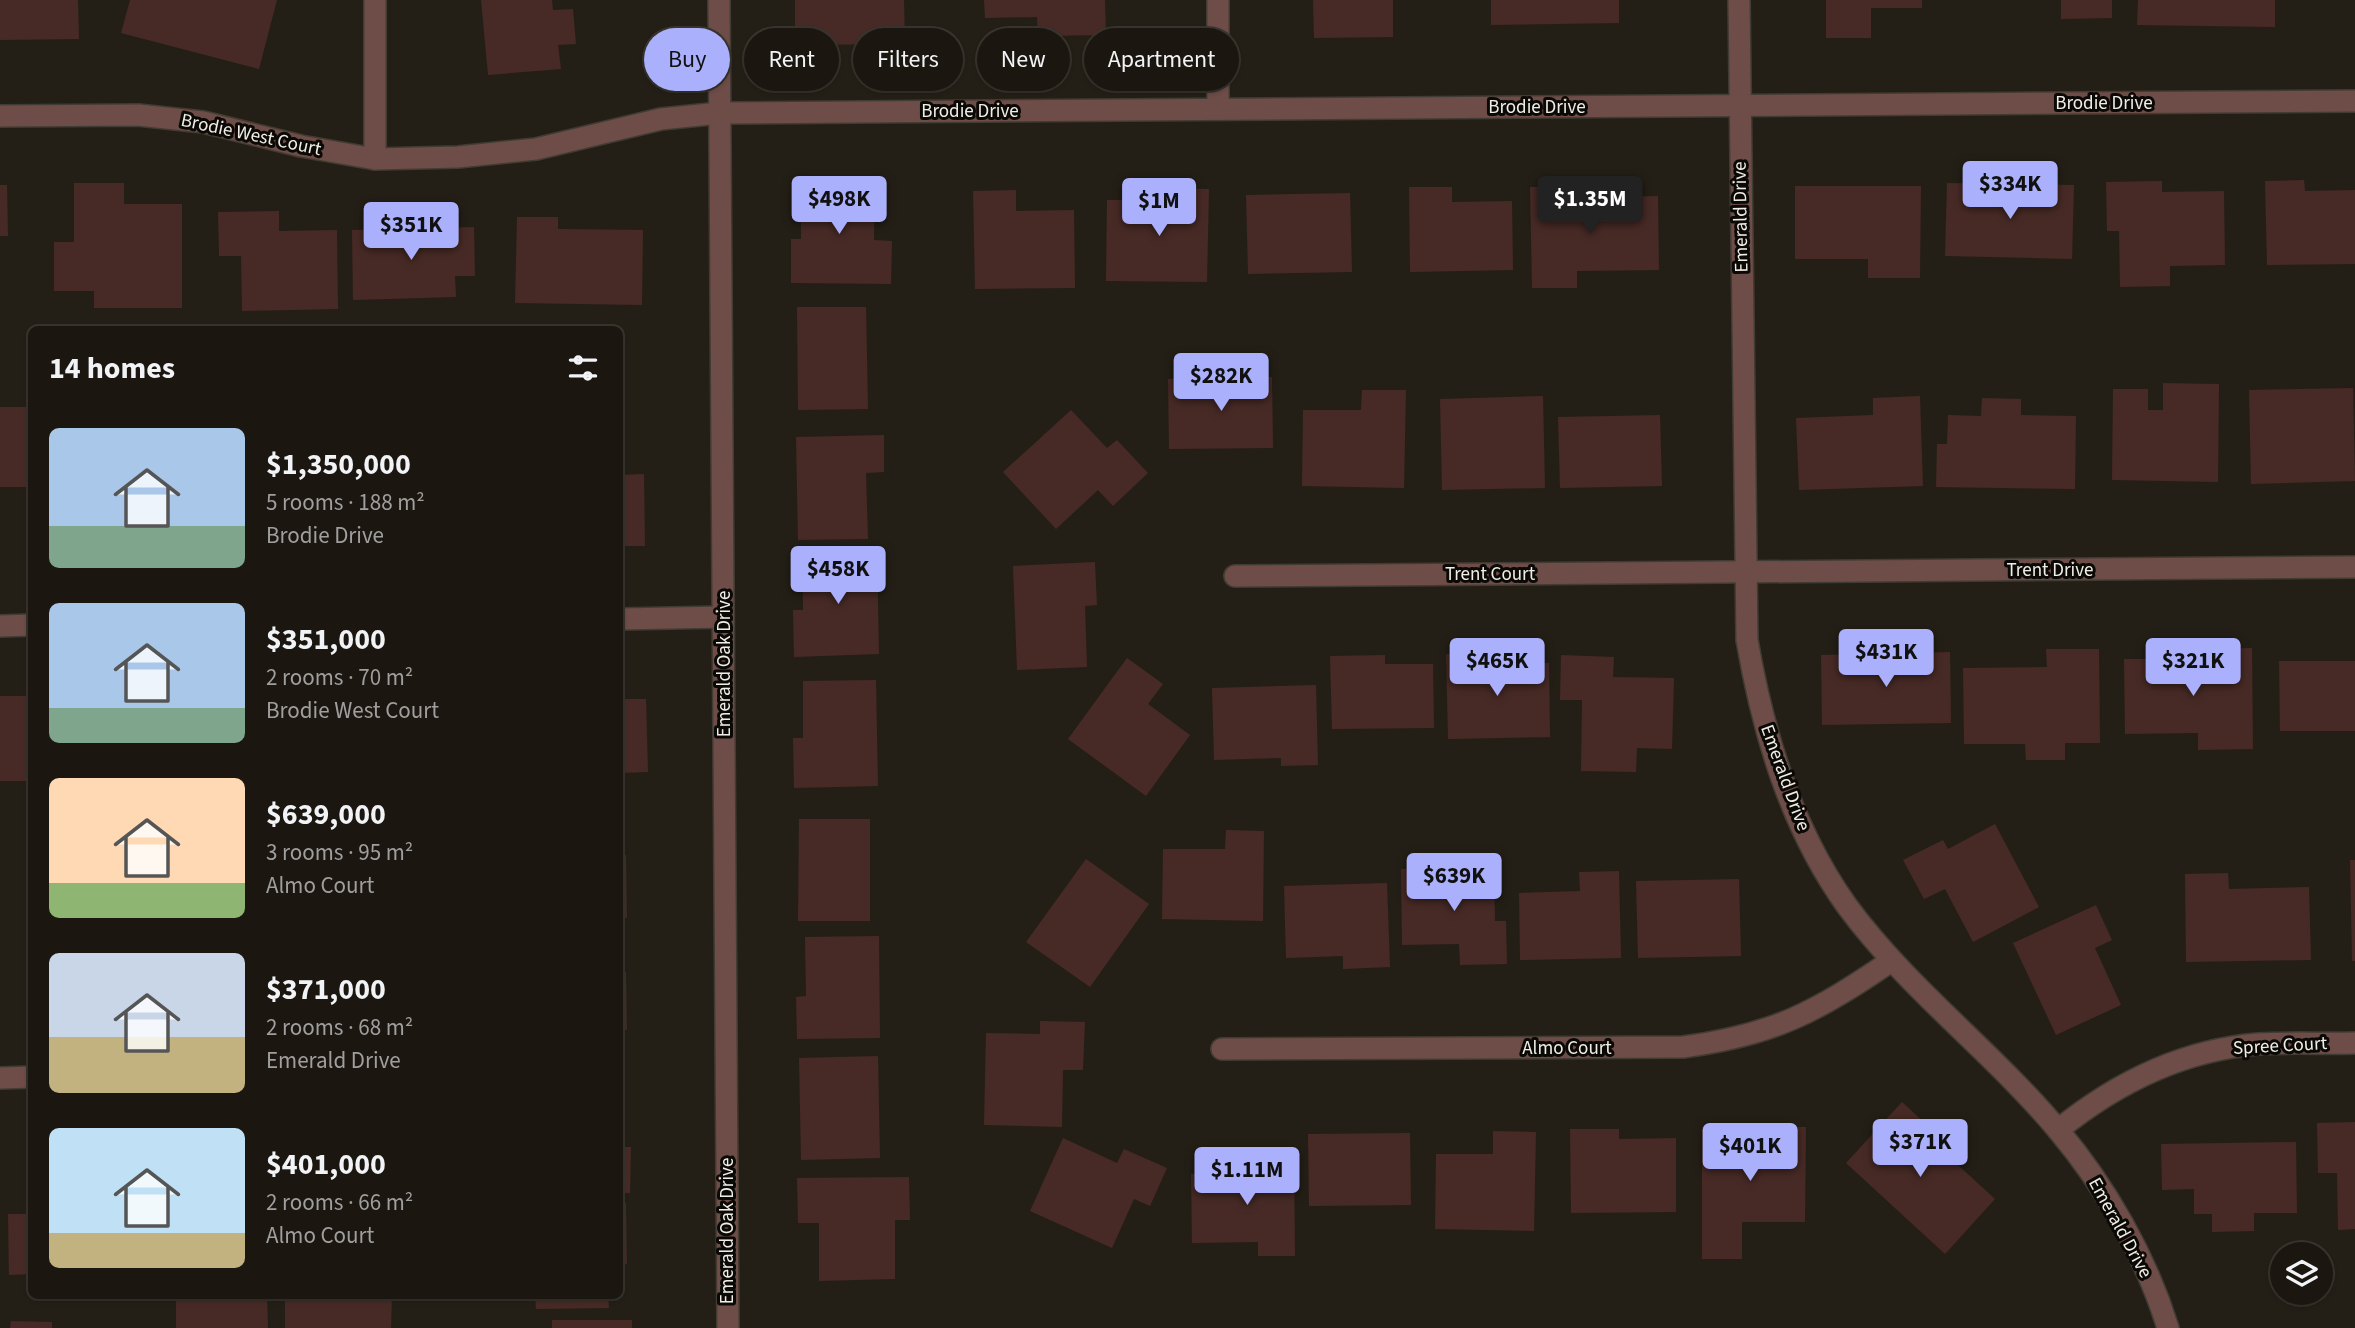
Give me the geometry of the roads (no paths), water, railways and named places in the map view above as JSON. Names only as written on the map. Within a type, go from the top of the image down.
[{"type":"street","points":[[375,0],[375,159]]},
{"type":"street","name":"Emerald Oak Drive","points":[[719,0],[728,1328]]},
{"type":"street","points":[[1218,0],[1219,109]]},
{"type":"street","name":"Emerald Drive","points":[[1739,0],[1744,572],[1747,640],[1758,701],[1777,769],[1822,864],[1846,904],[1891,961],[2058,1130],[2101,1189],[2138,1253],[2168,1328]]},
{"type":"street","name":"Brodie Drive","points":[[720,113],[2355,101]]},
{"type":"street","name":"Brodie West Court","points":[[0,116],[138,115],[203,122],[301,146],[375,159],[458,157],[536,149],[661,119],[720,113]]},
{"type":"street","name":"Trent Drive","points":[[1744,572],[2355,567]]},
{"type":"street","name":"Trent Court","points":[[1235,576],[1744,572]]},
{"type":"street","points":[[623,618],[723,617]]},
{"type":"street","points":[[0,626],[28,625]]},
{"type":"street","name":"Almo Court","points":[[1222,1049],[1683,1047],[1731,1041],[1777,1028],[1832,1001],[1891,961]]},
{"type":"street","name":"Spree Court","points":[[2058,1130],[2094,1101],[2145,1073],[2200,1053],[2257,1044],[2355,1043]]},
{"type":"street","points":[[0,1078],[28,1077]]}]
